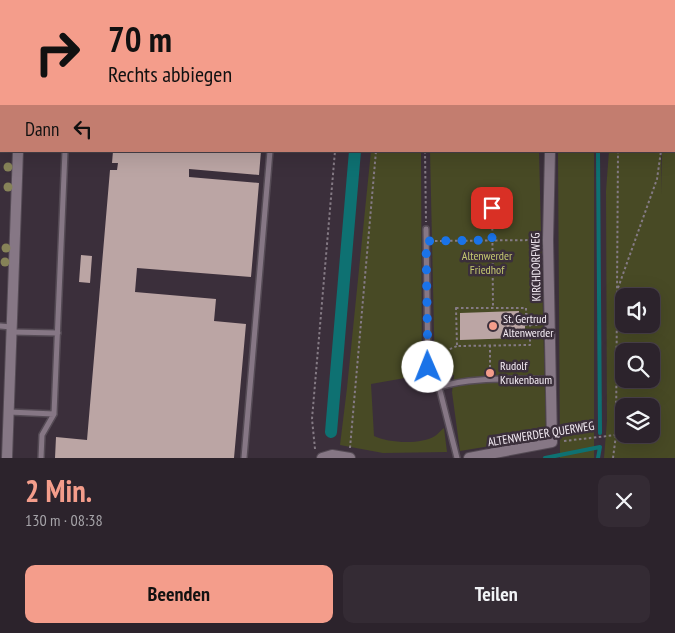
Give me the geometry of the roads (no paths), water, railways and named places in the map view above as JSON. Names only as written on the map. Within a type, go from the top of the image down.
[{"type":"street","points":[[6,458],[18,152]]},
{"type":"street","name":"KIRCHDORFWEG","points":[[550,152],[548,240],[552,442]]},
{"type":"street","name":"ALTENWERDER QUERWEG","points":[[470,458],[552,442]]},
{"type":"street","points":[[318,454],[350,458]]},
{"type":"lane","points":[[41,458],[42,435],[54,414],[65,152]]},
{"type":"lane","points":[[244,458],[270,152]]},
{"type":"lane","points":[[426,229],[428,367],[439,387],[457,458]]},
{"type":"lane","points":[[0,326],[12,330],[58,333]]},
{"type":"lane","points":[[439,387],[453,383],[490,380],[551,379]]},
{"type":"lane","points":[[9,412],[54,414]]},
{"type":"waterway","points":[[331,432],[355,152]]},
{"type":"waterway","points":[[598,152],[600,433]]},
{"type":"waterway","points":[[545,458],[600,447],[598,458]]},
{"type":"place","name":"St. Gertrud Altenwerder","points":[[493,326]]},
{"type":"place","name":"Rudolf Krukenbaum","points":[[490,373]]},
{"type":"park label","name":"Altenwerder Friedhof","points":[[487,263]]}]
